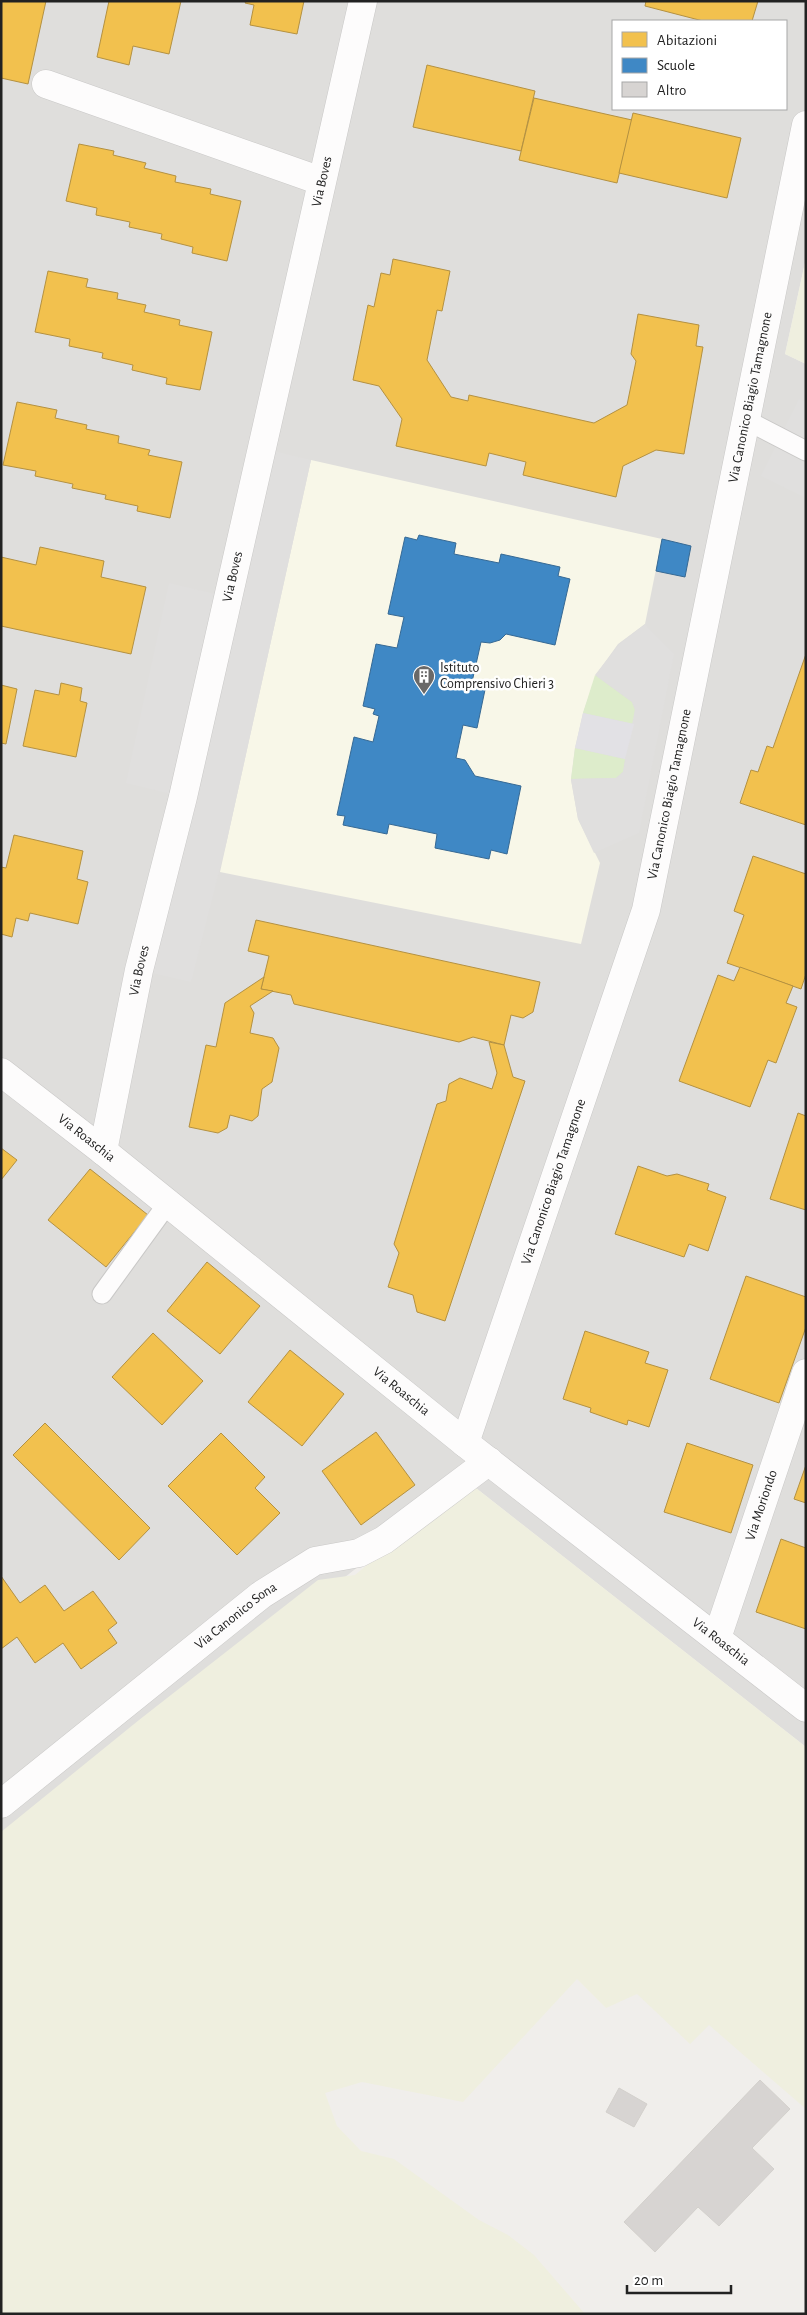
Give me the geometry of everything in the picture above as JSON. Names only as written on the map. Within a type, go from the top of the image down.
[{"type":"street","name":"Via Boves","points":[[104,1151],[139,970],[183,797],[363,1]]},
{"type":"street","points":[[46,84],[321,181]]},
{"type":"street","name":"Via Canonico Biagio Tamagnone","points":[[465,1443],[646,910],[806,125]]},
{"type":"street","name":"Via Roaschia","points":[[1,1072],[104,1151],[465,1443],[806,1708]]},
{"type":"street","name":"Via Moriondo","points":[[717,1638],[806,1373]]},
{"type":"street","name":"Via Canonico Sona","points":[[1,1804],[261,1595],[315,1561],[359,1553],[384,1540],[488,1461]]},
{"type":"lane","points":[[746,420],[806,451]]},
{"type":"lane","points":[[102,1294],[168,1203]]},
{"type":"shaded area","points":[[1,1],[806,1],[806,258],[785,354],[806,364],[806,1747],[467,1481],[1,1848]]},
{"type":"shaded area","points":[[799,399],[806,402],[806,498],[761,476]]},
{"type":"shaded area","points":[[261,448],[311,460],[227,840],[191,982],[139,970],[183,797],[126,783],[169,583],[228,597]]},
{"type":"shaded area","points":[[311,460],[662,539],[645,624],[618,644],[596,675],[583,713],[575,748],[571,780],[578,819],[600,863],[581,944],[220,872]]},
{"type":"shaded area","points":[[645,624],[674,654],[639,833],[594,853],[578,819],[571,779],[616,778],[623,772],[635,709],[632,702],[595,675],[619,644]]},
{"type":"shaded area","points":[[583,713],[634,724],[625,759],[575,748]]},
{"type":"green space","points":[[806,258],[806,364],[785,354]]},
{"type":"green space","points":[[595,675],[632,702],[635,710],[634,724],[583,713]]},
{"type":"green space","points":[[575,748],[625,759],[623,772],[616,778],[571,779]]},
{"type":"green space","points":[[467,1481],[806,1747],[806,2109],[709,2025],[690,2044],[637,1994],[606,2008],[577,1979],[463,2102],[362,2082],[325,2093],[337,2126],[361,2151],[394,2159],[479,2220],[508,2235],[534,2255],[585,2314],[1,2314],[1,1832],[139,1720],[318,1580],[355,1575]]},
{"type":"building: Abitazioni","points":[[1,1],[46,1],[28,84],[1,78]]},
{"type":"building: Abitazioni","points":[[109,1],[181,1],[169,54],[133,46],[129,65],[97,57]]},
{"type":"building: Abitazioni","points":[[246,1],[304,1],[297,34],[250,25],[254,5],[245,3]]},
{"type":"building: Abitazioni","points":[[646,1],[758,1],[752,20],[699,20],[645,6]]},
{"type":"building: Abitazioni","points":[[427,65],[535,91],[521,151],[413,127]]},
{"type":"building: Abitazioni","points":[[534,98],[632,120],[617,183],[519,160]]},
{"type":"building: Abitazioni","points":[[633,113],[741,138],[727,198],[619,173]]},
{"type":"building: Abitazioni","points":[[79,144],[114,151],[113,155],[146,163],[144,168],[176,176],[175,182],[211,189],[210,194],[241,201],[227,261],[192,253],[193,247],[161,239],[162,234],[129,227],[130,222],[96,215],[97,208],[66,201]]},
{"type":"building: Abitazioni","points":[[393,259],[450,271],[442,311],[437,310],[427,360],[451,397],[468,401],[469,395],[594,423],[627,405],[636,361],[631,354],[638,314],[699,325],[696,346],[703,347],[684,454],[656,450],[623,466],[616,497],[523,475],[526,462],[489,453],[486,466],[396,446],[402,419],[379,386],[353,380],[368,305],[374,307],[381,273],[390,275]]},
{"type":"building: Abitazioni","points":[[48,271],[88,279],[86,287],[118,293],[117,299],[146,305],[144,312],[180,320],[179,325],[212,332],[200,390],[166,384],[167,378],[132,370],[133,365],[102,358],[103,353],[69,346],[70,339],[35,332]]},
{"type":"building: Abitazioni","points":[[17,402],[57,410],[55,418],[87,425],[86,429],[119,436],[118,443],[150,450],[148,455],[182,462],[170,518],[137,511],[138,506],[105,499],[106,495],[72,488],[73,484],[35,476],[36,471],[3,465]]},
{"type":"building: Abitazioni","points":[[40,547],[104,561],[101,577],[146,587],[131,654],[1,626],[1,557],[36,565]]},
{"type":"building: Abitazioni","points":[[806,654],[806,825],[740,803],[751,770],[758,772],[767,746],[773,748]]},
{"type":"building: Abitazioni","points":[[61,683],[82,688],[80,701],[87,703],[76,757],[23,746],[35,690],[59,695]]},
{"type":"building: Abitazioni","points":[[1,685],[17,689],[6,744],[1,743]]},
{"type":"building: Abitazioni","points":[[14,835],[83,851],[77,879],[88,882],[78,924],[30,913],[28,921],[16,918],[12,937],[1,934],[1,867],[6,868]]},
{"type":"building: Abitazioni","points":[[753,856],[806,874],[806,974],[801,989],[727,963],[744,915],[734,911]]},
{"type":"building: Abitazioni","points":[[256,920],[540,982],[533,1012],[523,1018],[511,1015],[504,1045],[473,1037],[459,1042],[294,1004],[291,995],[261,989],[269,956],[248,951]]},
{"type":"building: Abitazioni","points":[[740,967],[793,986],[786,1003],[797,1007],[776,1063],[768,1060],[750,1107],[679,1081],[718,975],[734,981]]},
{"type":"building: Abitazioni","points":[[264,977],[261,989],[273,991],[250,1006],[254,1013],[250,1033],[273,1038],[279,1048],[272,1082],[262,1089],[258,1116],[252,1121],[230,1115],[227,1128],[218,1133],[189,1127],[206,1045],[216,1047],[225,1003]]},
{"type":"building: Abitazioni","points":[[489,1042],[504,1045],[513,1077],[525,1081],[445,1321],[417,1312],[413,1295],[388,1287],[399,1253],[394,1244],[437,1104],[446,1101],[449,1084],[460,1078],[492,1089],[497,1073]]},
{"type":"building: Abitazioni","points":[[798,1113],[806,1116],[806,1210],[770,1199]]},
{"type":"building: Abitazioni","points":[[1,1148],[17,1160],[1,1180]]},
{"type":"building: Abitazioni","points":[[638,1166],[667,1176],[677,1174],[709,1184],[707,1190],[726,1197],[708,1251],[689,1244],[684,1257],[615,1234]]},
{"type":"building: Abitazioni","points":[[90,1169],[148,1215],[106,1267],[48,1220]]},
{"type":"building: Abitazioni","points":[[207,1262],[260,1306],[220,1354],[167,1311]]},
{"type":"building: Abitazioni","points":[[746,1276],[806,1297],[806,1327],[779,1403],[710,1379]]},
{"type":"building: Abitazioni","points":[[585,1331],[649,1352],[645,1363],[668,1370],[649,1427],[628,1420],[627,1425],[590,1412],[591,1408],[563,1399]]},
{"type":"building: Abitazioni","points":[[153,1333],[203,1381],[162,1425],[112,1377]]},
{"type":"building: Abitazioni","points":[[290,1350],[344,1394],[302,1446],[248,1402]]},
{"type":"building: Abitazioni","points":[[45,1423],[150,1528],[119,1560],[13,1455]]},
{"type":"building: Abitazioni","points":[[376,1432],[415,1485],[361,1525],[322,1471]]},
{"type":"building: Abitazioni","points":[[221,1433],[265,1477],[255,1488],[280,1513],[237,1555],[168,1486]]},
{"type":"building: Abitazioni","points":[[687,1443],[753,1465],[731,1533],[664,1512]]},
{"type":"building: Abitazioni","points":[[806,1465],[806,1503],[794,1499]]},
{"type":"building: Abitazioni","points":[[781,1539],[806,1548],[806,1629],[756,1612]]},
{"type":"building: Abitazioni","points":[[1,1576],[20,1603],[45,1585],[64,1611],[93,1591],[117,1623],[108,1630],[117,1643],[81,1669],[63,1643],[35,1663],[17,1637],[1,1649]]},
{"type":"building: Scuole","name":"Istituto Comprensivo Chieri 3","points":[[419,535],[456,543],[454,554],[499,563],[501,554],[560,567],[558,576],[570,579],[555,645],[506,634],[500,640],[490,643],[481,642],[472,682],[486,685],[477,728],[463,725],[456,758],[465,760],[475,776],[521,786],[507,854],[491,850],[489,859],[435,848],[437,834],[389,824],[387,834],[343,825],[345,816],[337,815],[354,737],[373,742],[379,716],[373,714],[375,709],[363,706],[376,644],[397,648],[404,617],[388,614],[405,537],[417,540]]},
{"type":"building: Scuole","points":[[662,539],[691,546],[685,577],[656,571]]},
{"type":"building: Altro","points":[[760,2080],[790,2109],[752,2148],[774,2169],[719,2226],[698,2207],[655,2252],[624,2222]]},
{"type":"building: Altro","points":[[619,2088],[647,2104],[634,2127],[606,2112]]},
{"type":"place","name":"Istituto Comprensivo Chieri 3","points":[[424,695]]}]
